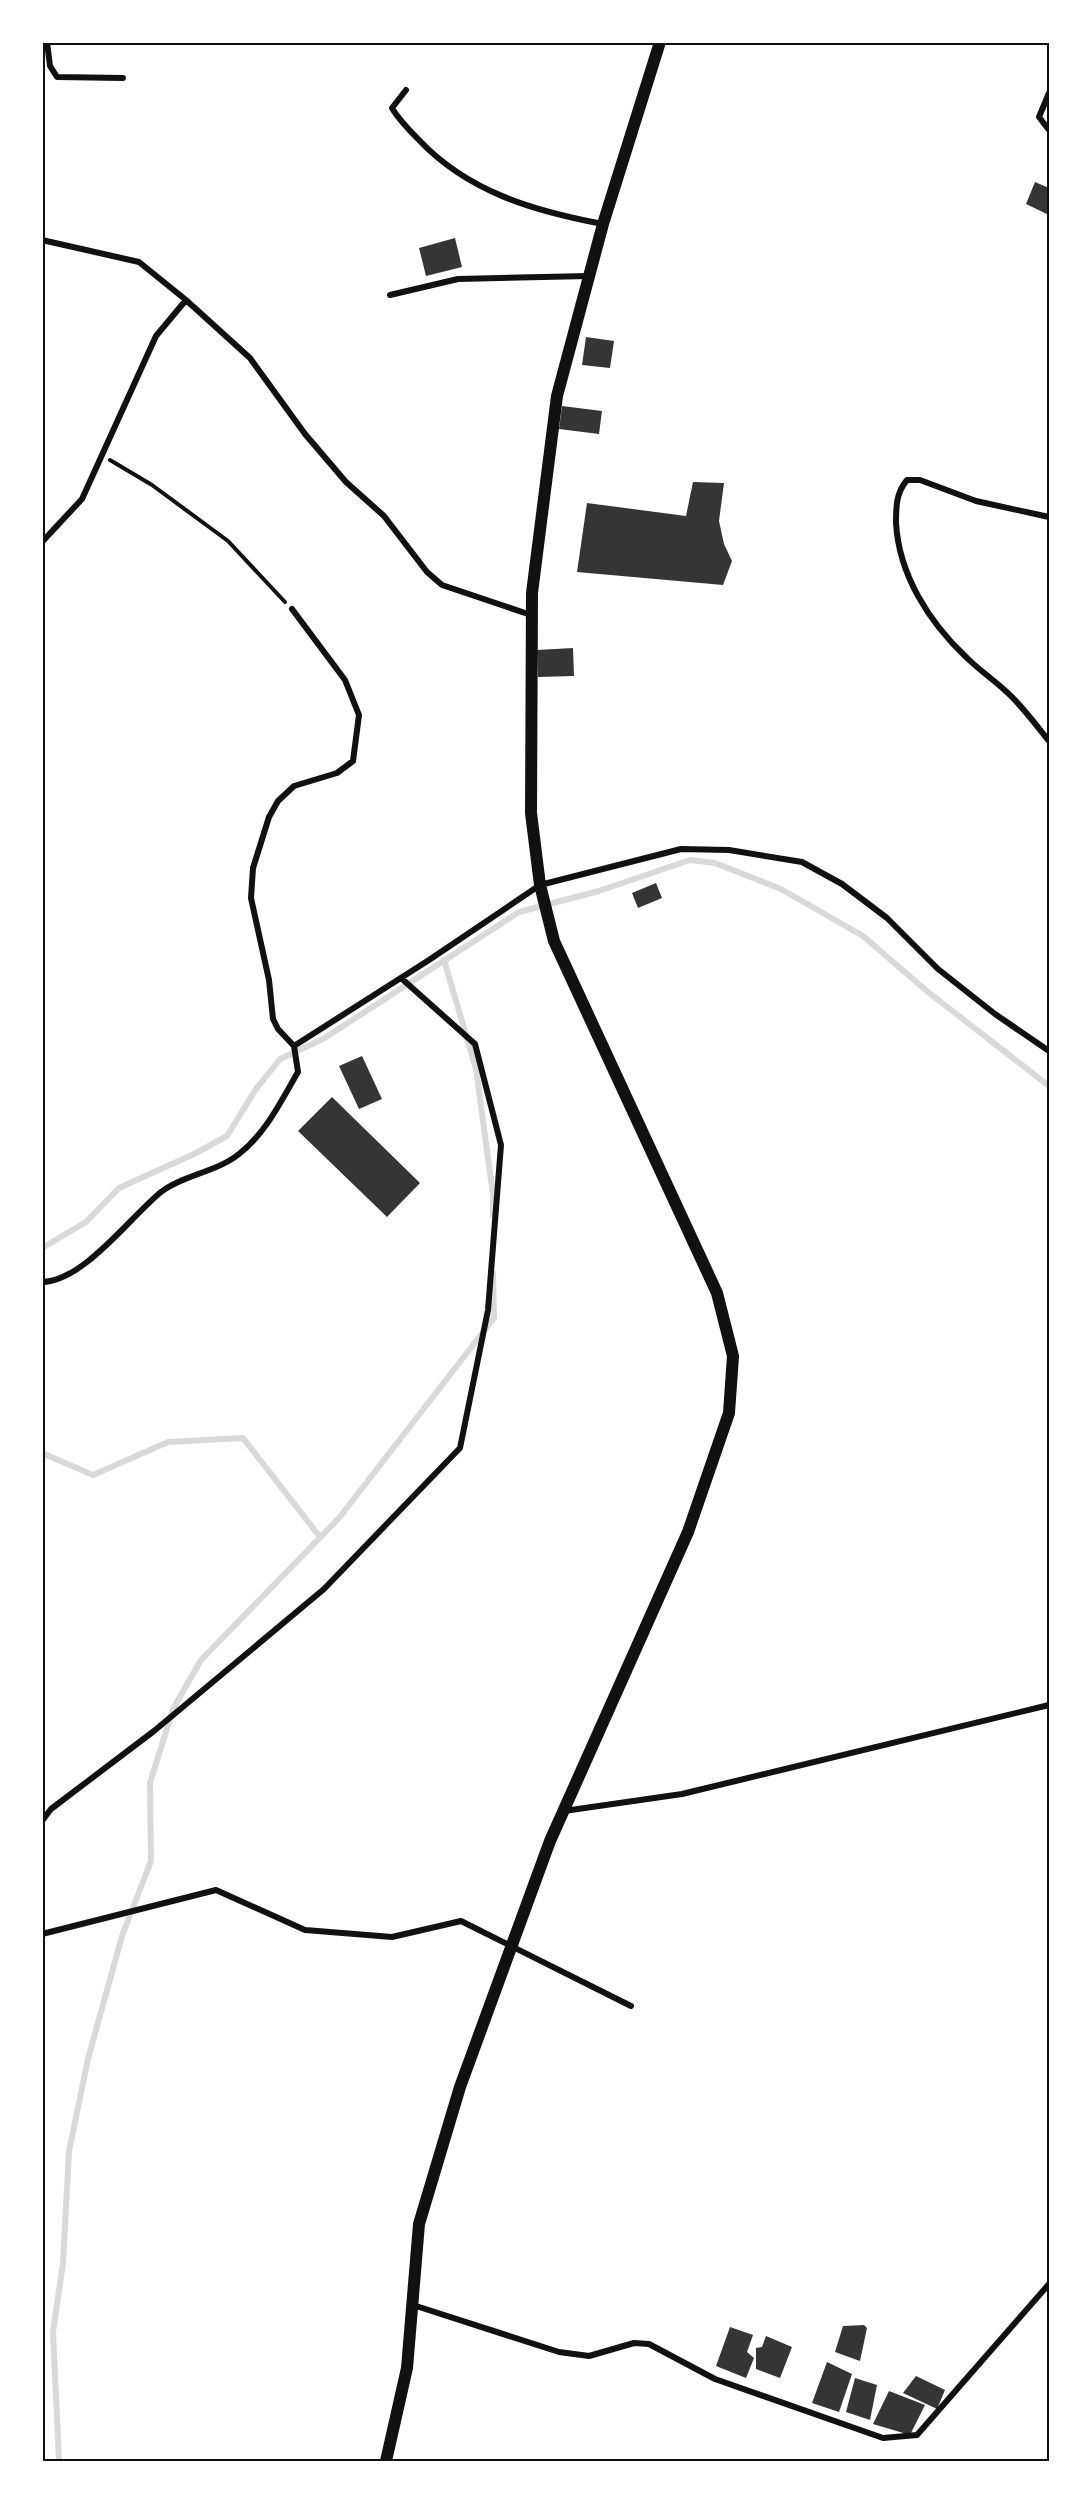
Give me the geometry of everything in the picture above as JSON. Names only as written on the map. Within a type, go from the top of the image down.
[{"type":"main road","points":[[386,2461],[407,2368],[419,2223],[460,2087],[564,1811],[688,1532],[729,1413],[733,1356],[717,1293],[554,941],[541,889],[531,813],[531,615],[557,396],[603,224],[660,42]]},
{"type":"street","points":[[47,42],[50,66],[57,77],[123,78]]},
{"type":"street","points":[[406,90],[392,108],[448,168],[473,184],[509,200],[550,214],[603,224]]},
{"type":"street","points":[[1049,93],[1039,117],[1049,130]]},
{"type":"street","points":[[42,240],[139,262],[186,300],[250,358],[305,434],[346,482],[384,516],[427,572],[442,585],[531,615]]},
{"type":"street","points":[[390,296],[458,279],[590,276]]},
{"type":"street","points":[[42,542],[82,499],[156,336],[186,300]]},
{"type":"street","points":[[1049,517],[976,501],[920,480],[907,480],[900,488],[896,507],[897,543],[909,578],[928,615],[965,657],[1011,696],[1049,741]]},
{"type":"street","points":[[42,1282],[70,1273],[105,1247],[163,1191],[238,1155],[260,1134],[298,1072],[294,1046],[278,1029],[273,1019],[268,980],[251,898],[253,868],[268,817],[278,801],[294,786],[337,773],[353,761],[359,715],[345,680],[292,609]]},
{"type":"street","points":[[294,1046],[541,889],[681,849],[729,850],[802,862],[842,884],[887,918],[938,969],[1049,1051]]},
{"type":"street","points":[[42,1821],[51,1809],[154,1731],[324,1589],[460,1448],[488,1310],[501,1145],[475,1044],[401,979]]},
{"type":"street","points":[[564,1811],[682,1794],[1049,1705]]},
{"type":"street","points":[[42,1934],[216,1890],[305,1930],[392,1937],[461,1921],[631,2006]]},
{"type":"street","points":[[412,2304],[559,2352],[589,2356],[634,2343],[649,2344],[716,2379],[883,2438],[917,2435],[1049,2284]]},
{"type":"path","points":[[103,456],[152,485],[228,541],[292,609]]},
{"type":"building","points":[[1035,182],[1049,188],[1049,215],[1026,204]]},
{"type":"building","points":[[455,238],[462,267],[426,276],[419,248]]},
{"type":"building","points":[[586,337],[614,341],[610,368],[582,365]]},
{"type":"building","points":[[562,406],[602,411],[599,434],[559,429]]},
{"type":"building","points":[[693,482],[724,483],[719,521],[724,544],[732,561],[723,585],[577,572],[587,503],[686,516]]},
{"type":"building","points":[[573,648],[574,676],[538,677],[537,650]]},
{"type":"building","points":[[656,883],[662,898],[638,908],[632,893]]},
{"type":"building","points":[[362,1056],[382,1099],[359,1109],[339,1066]]},
{"type":"building","points":[[332,1097],[420,1183],[387,1217],[298,1131]]},
{"type":"building","points":[[864,2325],[867,2328],[860,2361],[835,2352],[843,2326]]},
{"type":"building","points":[[730,2327],[753,2335],[747,2352],[754,2358],[746,2378],[716,2366]]},
{"type":"building","points":[[766,2336],[792,2347],[780,2378],[756,2369],[756,2348],[762,2347]]},
{"type":"building","points":[[827,2362],[852,2374],[839,2412],[812,2403]]},
{"type":"building","points":[[916,2376],[945,2390],[937,2409],[903,2393]]},
{"type":"building","points":[[855,2378],[877,2385],[870,2420],[846,2412]]},
{"type":"building","points":[[889,2391],[925,2405],[910,2435],[873,2424]]},
{"type":"waterway","points":[[42,1248],[86,1222],[119,1188],[194,1154],[227,1136],[256,1089],[280,1059],[323,1039],[519,912],[599,891],[690,860],[715,863],[781,889],[863,936],[928,992],[1049,1086]]},
{"type":"waterway","points":[[444,960],[476,1069],[493,1195],[493,1215]]},
{"type":"waterway","points":[[59,2461],[53,2332],[63,2263],[69,2151],[88,2059],[122,1936],[151,1861],[150,1783],[173,1709],[201,1660],[339,1518],[494,1318],[493,1273]]},
{"type":"waterway","points":[[42,1453],[93,1475],[168,1442],[243,1438],[320,1537]]}]
